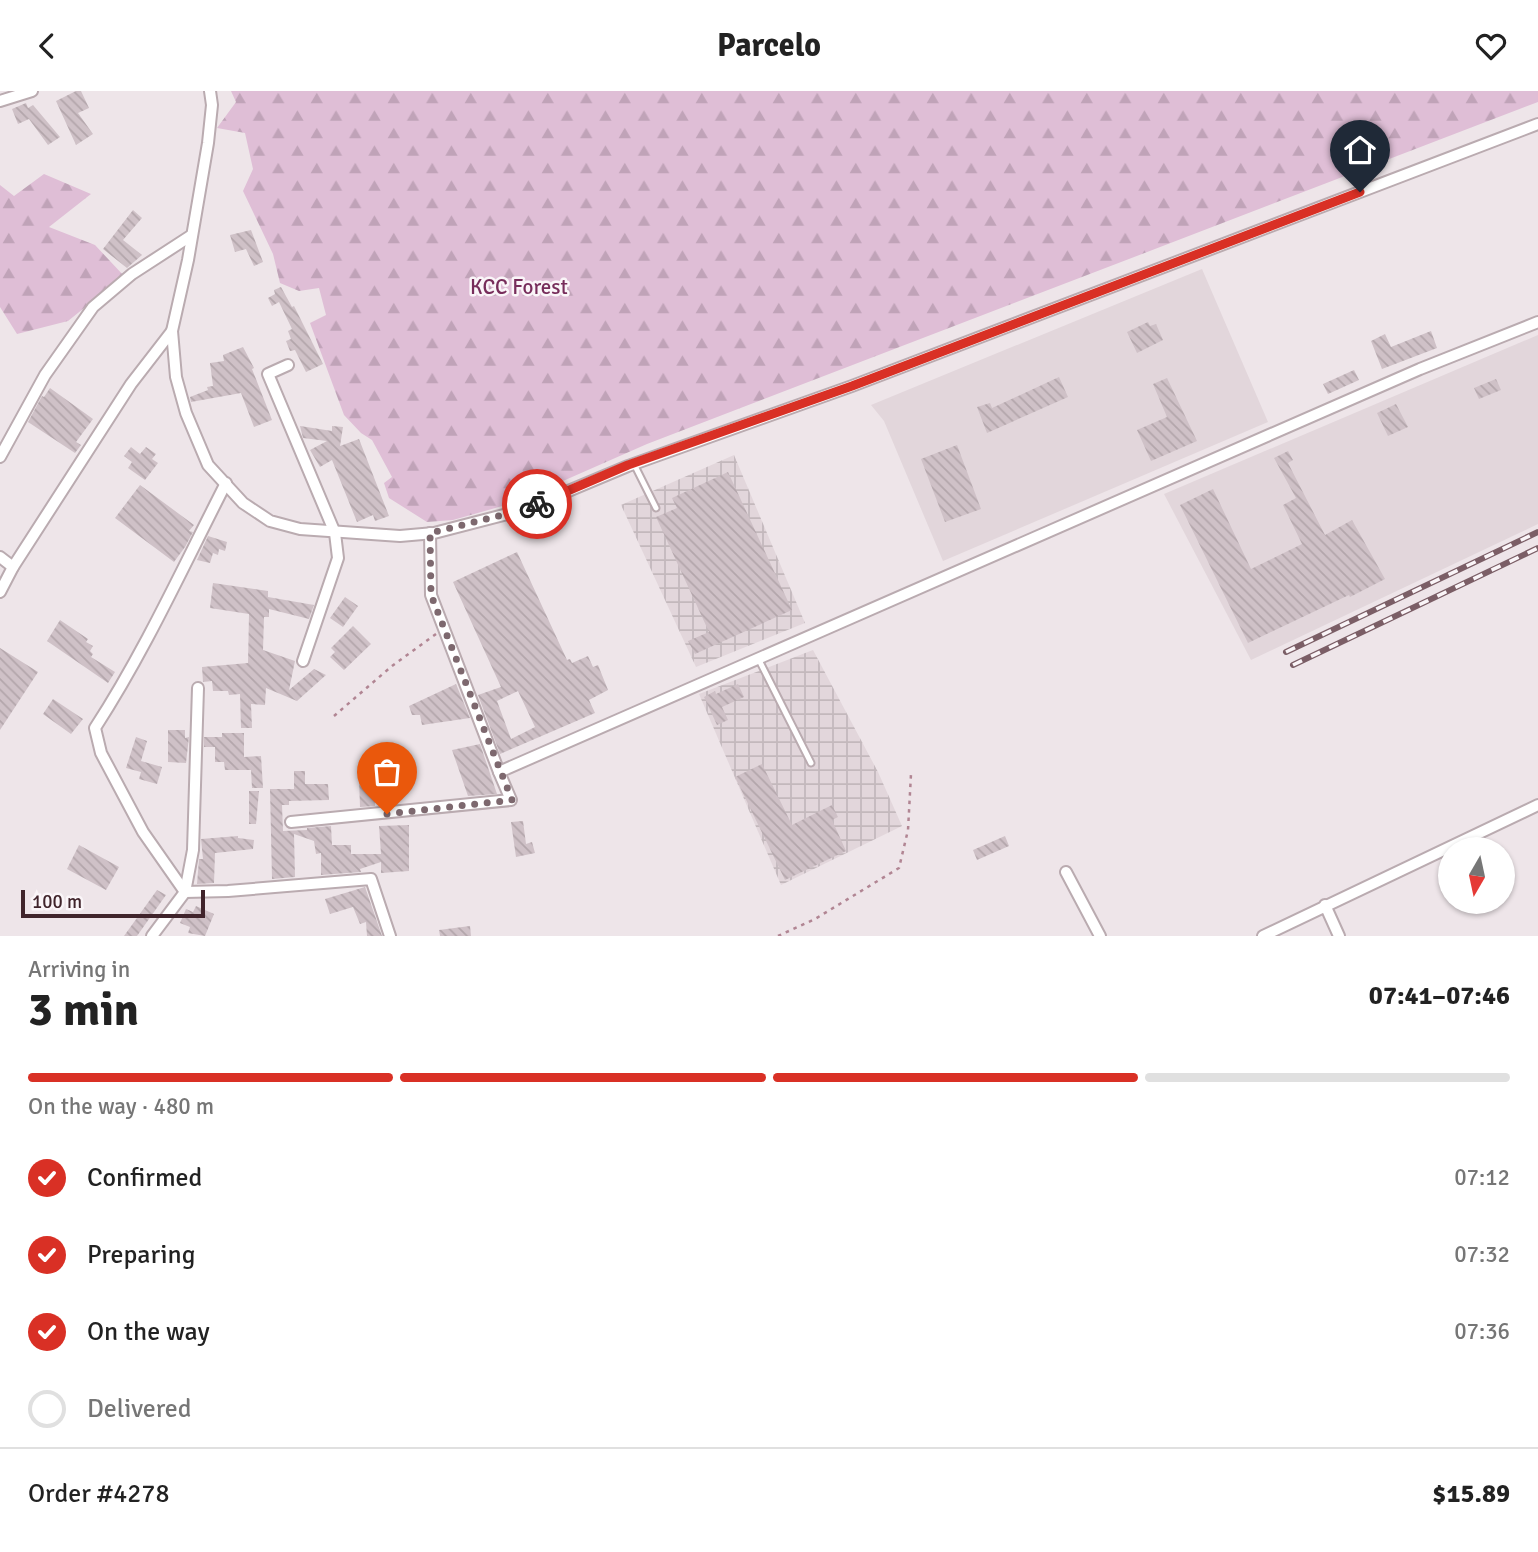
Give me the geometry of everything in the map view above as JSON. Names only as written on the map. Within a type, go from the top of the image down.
[{"type":"street","points":[[0,101],[32,91]]},
{"type":"street","points":[[210,91],[212,105],[208,143],[172,331],[176,377],[186,413],[208,465],[243,503],[270,521],[300,529],[400,536],[430,533],[523,510],[634,464],[852,386],[1538,124]]},
{"type":"street","points":[[0,457],[45,375],[93,307],[132,274],[192,235]]},
{"type":"street","points":[[499,772],[1420,369],[1538,322]]},
{"type":"street","points":[[0,592],[13,567],[131,384],[172,331]]},
{"type":"street","points":[[288,365],[268,373],[335,533],[338,558],[303,661]]},
{"type":"street","points":[[185,892],[142,832],[101,753],[94,729],[158,616],[226,483]]},
{"type":"street","points":[[291,822],[512,800],[431,595],[430,533]]},
{"type":"street","points":[[0,557],[13,567]]},
{"type":"street","points":[[152,936],[185,892],[193,850],[198,688]]},
{"type":"street","points":[[1264,936],[1538,805]]},
{"type":"street","points":[[1066,872],[1100,936]]},
{"type":"street","points":[[185,892],[371,879],[390,936]]},
{"type":"street","points":[[1325,905],[1339,936]]},
{"type":"lane","points":[[634,464],[656,508]]},
{"type":"lane","points":[[758,657],[811,763]]},
{"type":"path","points":[[334,716],[392,666],[444,628]]},
{"type":"path","points":[[779,936],[815,919],[900,868],[908,830],[911,774]]},
{"type":"shaded area","points":[[1202,269],[1268,422],[943,561],[884,421],[871,405]]},
{"type":"shaded area","points":[[1538,335],[1538,524],[1251,660],[1164,494]]},
{"type":"shaded area","points":[[734,455],[805,623],[696,667],[621,505]]},
{"type":"shaded area","points":[[813,650],[878,772],[902,826],[781,885],[699,694]]},
{"type":"green space","name":"KCC Forest","points":[[231,91],[1538,91],[1538,102],[647,444],[513,503],[453,520],[427,522],[389,498],[384,483],[392,477],[372,440],[361,433],[344,415],[310,323],[326,315],[319,288],[299,291],[280,283],[273,254],[243,191],[253,169],[245,133],[217,128],[236,102]]},
{"type":"green space","points":[[44,174],[91,194],[49,227],[95,245],[124,276],[68,321],[17,334],[0,307],[0,185],[14,196]]},
{"type":"building","points":[[81,91],[89,108],[78,113],[93,134],[76,145],[56,101]]},
{"type":"building","points":[[26,103],[28,108],[33,105],[60,137],[48,145],[29,119],[18,124],[12,109]]},
{"type":"building","points":[[133,210],[142,218],[123,240],[142,255],[127,268],[103,249]]},
{"type":"building","points":[[251,230],[263,262],[254,266],[246,249],[235,252],[230,235]]},
{"type":"building","points":[[281,287],[292,307],[294,306],[323,364],[306,372],[295,350],[290,351],[286,341],[291,339],[288,331],[292,329],[279,302],[272,306],[268,298],[275,294],[274,290]]},
{"type":"building","points":[[1148,322],[1150,326],[1156,324],[1163,340],[1137,353],[1127,332]]},
{"type":"building","points":[[1431,331],[1437,348],[1382,369],[1371,341],[1385,334],[1391,347]]},
{"type":"building","points":[[243,347],[254,368],[252,369],[272,420],[254,427],[241,393],[191,402],[190,397],[213,386],[210,363],[224,361],[223,355]]},
{"type":"building","points":[[1354,370],[1359,380],[1328,394],[1323,384]]},
{"type":"building","points":[[1059,377],[1068,397],[987,433],[977,407],[990,403],[992,408]]},
{"type":"building","points":[[1167,378],[1197,441],[1151,461],[1137,430],[1167,417],[1153,384]]},
{"type":"building","points":[[1496,379],[1501,390],[1479,399],[1474,388]]},
{"type":"building","points":[[50,388],[93,419],[76,442],[81,445],[75,453],[28,422],[42,396],[44,397]]},
{"type":"building","points":[[1396,404],[1408,427],[1388,436],[1377,413]]},
{"type":"building","points":[[300,426],[332,431],[332,426],[343,427],[340,446],[359,439],[389,516],[375,521],[373,515],[357,522],[332,460],[320,467],[310,450],[327,441],[303,438]]},
{"type":"building","points":[[957,445],[981,509],[945,522],[921,459]]},
{"type":"building","points":[[131,447],[140,454],[146,447],[156,454],[152,459],[158,463],[145,480],[128,468],[132,462],[124,456]]},
{"type":"building","points":[[1288,451],[1293,460],[1288,463],[1325,535],[1352,520],[1385,579],[1248,643],[1180,505],[1213,489],[1251,569],[1302,544],[1283,505],[1296,498],[1274,458]]},
{"type":"building","points":[[728,472],[792,610],[695,654],[688,641],[709,632],[656,517],[677,508],[672,498]]},
{"type":"building","points":[[140,485],[194,525],[189,531],[193,532],[185,547],[174,562],[115,518]]},
{"type":"building","points":[[208,536],[227,542],[225,551],[219,549],[218,555],[213,553],[210,563],[197,560]]},
{"type":"building","points":[[517,552],[567,660],[570,659],[572,663],[588,656],[593,667],[598,665],[608,690],[589,700],[595,713],[500,754],[478,695],[501,687],[453,582]],"holes":[[[518,691],[535,727],[511,739],[497,701]]]},
{"type":"building","points":[[213,583],[268,591],[268,597],[314,605],[309,619],[269,609],[269,617],[264,617],[263,650],[295,661],[289,690],[314,669],[326,675],[297,701],[266,688],[265,705],[251,704],[252,728],[241,728],[240,694],[229,695],[228,691],[213,691],[212,681],[203,682],[202,667],[248,663],[249,614],[210,608]]},
{"type":"building","points":[[345,597],[358,606],[343,627],[330,618]]},
{"type":"building","points":[[60,620],[88,639],[86,642],[93,646],[91,657],[115,672],[108,683],[47,641]]},
{"type":"building","points":[[353,626],[371,644],[344,670],[330,657],[335,652],[331,648]]},
{"type":"building","points":[[0,648],[38,672],[0,730]]},
{"type":"building","points":[[456,684],[470,718],[422,725],[420,715],[412,715],[409,706]]},
{"type":"building","points":[[738,684],[744,697],[722,707],[728,720],[717,725],[704,697]]},
{"type":"building","points":[[53,699],[83,719],[71,734],[43,714]]},
{"type":"building","points":[[168,730],[185,730],[185,738],[189,737],[186,763],[168,762]]},
{"type":"building","points":[[222,733],[244,733],[244,757],[261,756],[263,788],[252,788],[251,770],[225,770],[224,762],[215,762],[215,747],[204,747],[204,737],[222,737]]},
{"type":"building","points":[[136,737],[147,741],[141,761],[162,767],[157,784],[139,779],[141,772],[126,768]]},
{"type":"building","points":[[480,744],[497,794],[468,796],[452,750]]},
{"type":"building","points":[[762,764],[792,825],[832,805],[838,817],[832,820],[846,851],[785,880],[735,777]]},
{"type":"building","points":[[294,771],[305,771],[305,784],[328,784],[329,800],[289,801],[289,805],[282,805],[283,831],[331,826],[332,845],[351,845],[351,854],[381,854],[379,826],[409,825],[409,871],[381,873],[381,862],[360,869],[361,872],[321,875],[321,853],[316,854],[314,841],[294,834],[295,877],[272,879],[270,789],[294,789]]},
{"type":"building","points":[[374,778],[375,806],[360,807],[359,779]]},
{"type":"building","points":[[249,791],[259,791],[256,824],[249,824]]},
{"type":"building","points":[[523,821],[526,844],[532,842],[535,853],[516,857],[511,822]]},
{"type":"building","points":[[238,836],[254,840],[253,849],[215,853],[214,883],[197,884],[199,859],[203,859],[201,839]]},
{"type":"building","points":[[1005,836],[1009,846],[977,860],[973,850]]},
{"type":"building","points":[[79,845],[119,867],[106,890],[67,869]]},
{"type":"building","points":[[365,887],[382,936],[367,936],[366,922],[360,924],[353,907],[330,914],[325,899]]},
{"type":"building","points":[[157,890],[166,895],[137,936],[124,936]]},
{"type":"building","points":[[196,906],[214,914],[205,936],[188,933],[190,927],[180,923],[186,909],[193,912]]},
{"type":"building","points":[[470,926],[471,936],[440,936],[439,930]]},
{"type":"railway","points":[[1286,652],[1538,532]]},
{"type":"railway","points":[[1293,665],[1538,548]]},
{"type":"way so far","points":[[387,814],[512,800],[431,595],[430,533],[523,510],[537,504]]},
{"type":"route","points":[[537,504],[628,465],[852,386],[1360,192]]}]
